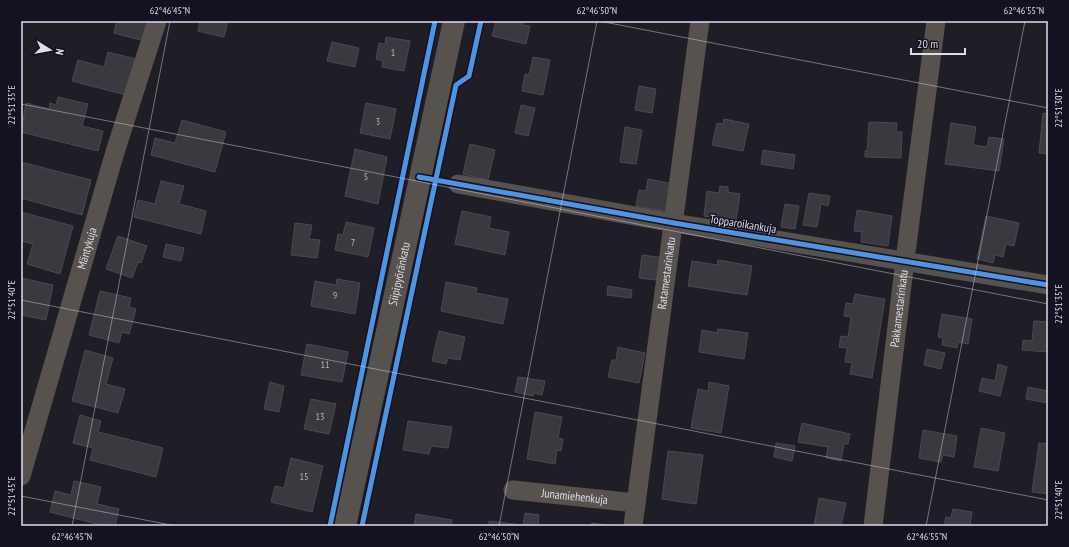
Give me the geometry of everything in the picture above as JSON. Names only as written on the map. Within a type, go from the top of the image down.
[{"type":"street","name":"Mäntykuja","points":[[21,476],[115,152],[157,21]]},
{"type":"street","name":"Siipipyöränkatu","points":[[345,526],[454,21]]},
{"type":"street","name":"Ratamestarinkatu","points":[[633,526],[700,21]]},
{"type":"street","name":"Pakkamestarinkatu","points":[[873,526],[936,21]]},
{"type":"street","name":"Topparoikankuja","points":[[458,184],[674,223],[905,260],[1048,285]]},
{"type":"street","name":"Junamiehenkuja","points":[[513,490],[636,503]]},
{"type":"building","points":[[117,21],[149,21],[144,41],[114,33]]},
{"type":"building","points":[[200,21],[228,21],[224,37],[198,31]]},
{"type":"building","points":[[496,21],[524,21],[523,25],[530,26],[526,44],[492,36]]},
{"type":"building","points":[[386,37],[410,41],[404,71],[382,67],[383,61],[376,59],[379,43],[385,44]]},
{"type":"building","points":[[332,42],[359,48],[355,67],[327,61]]},
{"type":"building","points":[[108,52],[136,59],[126,95],[72,81],[78,60],[104,67]]},
{"type":"building","points":[[533,57],[550,60],[543,95],[522,91],[525,74],[529,75]]},
{"type":"building","points":[[639,86],[656,89],[652,113],[635,110]]},
{"type":"building","points":[[58,97],[88,104],[82,126],[103,131],[98,151],[21,132],[26,103],[49,109],[50,103],[56,105]]},
{"type":"building","points":[[366,103],[396,109],[390,139],[360,133]]},
{"type":"building","points":[[521,105],[535,108],[528,136],[515,133]]},
{"type":"building","points":[[1043,113],[1048,114],[1048,154],[1039,153]]},
{"type":"building","points":[[724,119],[749,124],[743,151],[712,145],[717,123],[723,124]]},
{"type":"building","points":[[182,120],[226,132],[215,172],[151,155],[155,138],[175,143]]},
{"type":"building","points":[[869,122],[897,123],[896,132],[902,132],[901,158],[865,157],[865,151],[867,151]]},
{"type":"building","points":[[951,123],[976,127],[973,145],[987,147],[989,137],[1004,139],[999,171],[945,164]]},
{"type":"building","points":[[625,127],[642,130],[636,164],[620,162]]},
{"type":"building","points":[[470,144],[495,150],[488,180],[463,174]]},
{"type":"building","points":[[355,149],[387,157],[378,204],[345,196]]},
{"type":"building","points":[[763,150],[795,155],[793,169],[761,164]]},
{"type":"building","points":[[21,162],[91,180],[82,215],[21,198]]},
{"type":"building","points":[[648,179],[673,184],[668,212],[636,206],[639,190],[646,191]]},
{"type":"building","points":[[161,181],[184,186],[179,204],[206,211],[201,234],[134,217],[138,200],[155,204]]},
{"type":"building","points":[[720,186],[728,187],[728,192],[740,194],[736,221],[704,216],[707,191],[719,193]]},
{"type":"building","points":[[809,193],[830,196],[828,206],[821,204],[817,227],[803,225]]},
{"type":"building","points":[[785,204],[799,206],[795,229],[781,227]]},
{"type":"building","points":[[857,210],[892,216],[888,246],[861,242],[862,232],[854,231]]},
{"type":"building","points":[[462,211],[491,217],[489,228],[509,232],[505,255],[455,244]]},
{"type":"building","points":[[21,212],[73,226],[60,274],[27,264],[33,244],[21,241]]},
{"type":"building","points":[[986,216],[1019,223],[1014,246],[1006,244],[1003,257],[995,255],[993,263],[977,259]]},
{"type":"building","points":[[346,222],[374,228],[368,257],[335,250],[338,234],[343,235]]},
{"type":"building","points":[[295,223],[312,225],[309,239],[320,240],[317,258],[291,255]]},
{"type":"building","points":[[118,236],[147,246],[141,263],[138,262],[132,278],[106,269]]},
{"type":"building","points":[[166,244],[184,248],[181,261],[163,257]]},
{"type":"building","points":[[642,255],[666,258],[664,281],[639,278]]},
{"type":"building","points":[[718,260],[752,266],[747,295],[688,286],[692,261],[717,265]]},
{"type":"building","points":[[21,278],[53,285],[46,320],[21,315]]},
{"type":"building","points":[[337,279],[360,283],[355,314],[311,306],[315,281],[336,285]]},
{"type":"building","points":[[446,282],[477,288],[476,293],[508,299],[503,324],[441,311]]},
{"type":"building","points":[[608,286],[632,290],[631,298],[607,295]]},
{"type":"building","points":[[100,291],[131,298],[129,307],[136,309],[129,334],[122,332],[119,343],[89,335]]},
{"type":"building","points":[[855,294],[885,299],[872,378],[850,374],[852,363],[845,362],[847,348],[839,347],[841,336],[848,337],[851,317],[844,316],[846,303],[853,304]]},
{"type":"building","points":[[942,314],[972,319],[968,344],[958,342],[957,348],[942,345],[943,338],[938,337]]},
{"type":"building","points":[[1034,321],[1048,322],[1048,352],[1022,350],[1023,340],[1032,341]]},
{"type":"building","points":[[718,329],[748,333],[744,359],[699,352],[702,330],[717,333]]},
{"type":"building","points":[[439,331],[465,337],[460,360],[448,358],[446,364],[432,361]]},
{"type":"building","points":[[307,344],[348,352],[342,382],[301,375]]},
{"type":"building","points":[[618,347],[645,353],[639,383],[608,377],[612,360],[616,360]]},
{"type":"building","points":[[927,349],[945,353],[941,369],[924,365]]},
{"type":"building","points":[[85,350],[113,358],[106,384],[125,389],[118,413],[72,401]]},
{"type":"building","points":[[998,364],[1007,367],[1000,396],[979,391],[982,378],[995,381]]},
{"type":"building","points":[[518,377],[545,381],[542,395],[534,393],[533,396],[515,392]]},
{"type":"building","points":[[270,382],[284,386],[279,412],[264,409]]},
{"type":"building","points":[[709,382],[729,386],[721,433],[691,428],[698,389],[708,391]]},
{"type":"building","points":[[1028,387],[1048,391],[1048,403],[1026,399]]},
{"type":"building","points":[[311,399],[336,404],[329,434],[304,429]]},
{"type":"building","points":[[535,412],[562,417],[558,438],[563,439],[561,451],[557,450],[555,464],[527,459]]},
{"type":"building","points":[[80,415],[101,421],[98,432],[163,448],[156,477],[90,460],[93,448],[73,443]]},
{"type":"building","points":[[408,421],[452,427],[448,448],[431,446],[429,454],[403,450]]},
{"type":"building","points":[[802,423],[850,434],[848,444],[844,444],[841,461],[826,458],[828,447],[798,442]]},
{"type":"building","points":[[981,428],[1005,433],[998,471],[974,467]]},
{"type":"building","points":[[923,430],[957,436],[954,457],[943,455],[941,462],[919,458]]},
{"type":"building","points":[[776,443],[795,446],[792,461],[774,457]]},
{"type":"building","points":[[1039,443],[1048,444],[1048,494],[1032,492]]},
{"type":"building","points":[[668,451],[703,455],[696,504],[662,499]]},
{"type":"building","points":[[291,458],[323,466],[312,512],[271,502],[275,486],[284,488]]},
{"type":"building","points":[[74,481],[101,487],[97,504],[119,509],[115,526],[105,526],[50,512],[55,491],[71,495]]},
{"type":"building","points":[[819,498],[846,503],[841,526],[814,526]]},
{"type":"building","points":[[953,509],[972,512],[970,526],[944,526],[946,517],[951,518]]},
{"type":"building","points":[[525,513],[539,515],[538,526],[489,526],[489,521],[523,525]]},
{"type":"building","points":[[416,514],[452,520],[451,526],[414,526]]},
{"type":"building","points":[[592,523],[613,526],[591,526]]},
{"type":"cycle path","points":[[330,526],[435,21]]},
{"type":"cycle path","points":[[362,526],[456,85],[469,76],[481,21]]},
{"type":"cycle path","points":[[419,177],[674,223],[1048,285]]}]
